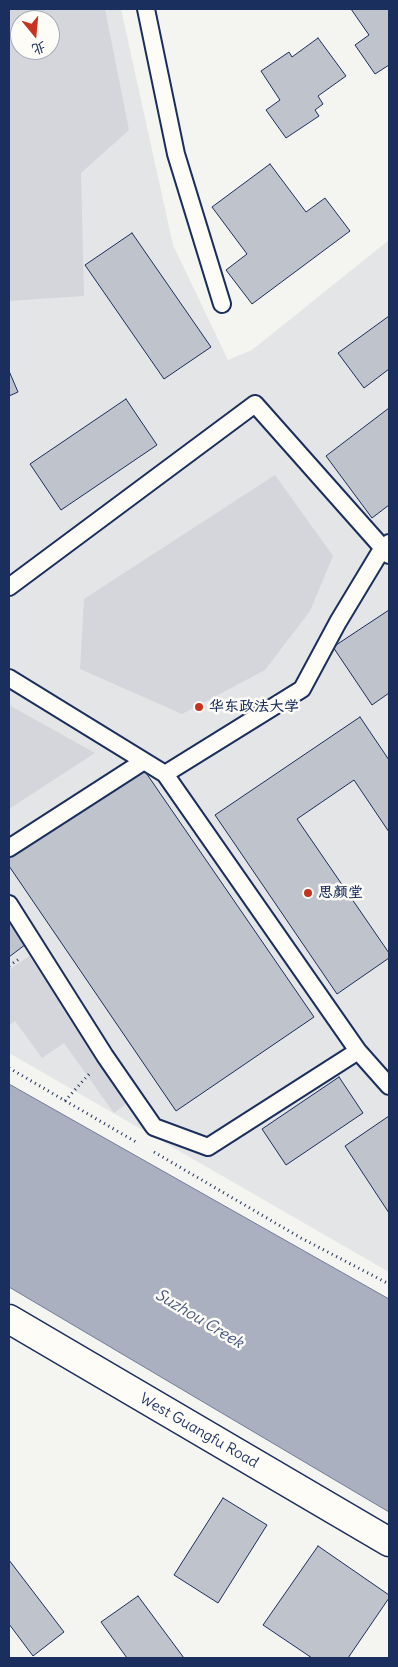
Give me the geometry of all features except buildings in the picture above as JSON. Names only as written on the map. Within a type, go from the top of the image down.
[{"type":"street","name":"West Guangfu Road","points":[[9,1319],[389,1542]]},
{"type":"lane","points":[[146,9],[176,154],[222,304]]},
{"type":"lane","points":[[9,587],[255,404],[387,549],[338,622],[302,689],[164,774]]},
{"type":"lane","points":[[9,678],[164,774],[358,1051],[389,1086]]},
{"type":"lane","points":[[9,848],[144,761]]},
{"type":"lane","points":[[9,904],[105,1056],[154,1127],[208,1147],[358,1051]]},
{"type":"path","points":[[65,1101],[105,1056]]},
{"type":"path","points":[[9,1068],[139,1144]]},
{"type":"path","points":[[148,1148],[301,1238],[389,1284]]},
{"type":"shaded area","name":"华东政法大学","points":[[9,9],[121,9],[173,245],[228,360],[252,350],[389,240],[389,1272],[9,1053]]},
{"type":"shaded area","points":[[9,9],[105,9],[129,130],[81,173],[84,296],[9,301]]},
{"type":"shaded area","points":[[275,475],[333,556],[310,611],[265,670],[182,714],[80,669],[84,599]]},
{"type":"shaded area","points":[[9,705],[95,753],[9,809]]},
{"type":"shaded area","points":[[29,956],[131,1100],[114,1113],[64,1043],[42,1058],[15,1021],[9,1025],[9,970]]},
{"type":"water","name":"Suzhou Creek","points":[[9,1084],[389,1299],[389,1512],[9,1287]]},
{"type":"place","name":"华东政法大学","points":[[199,707]]},
{"type":"place","name":"思颜堂","points":[[308,893]]}]
